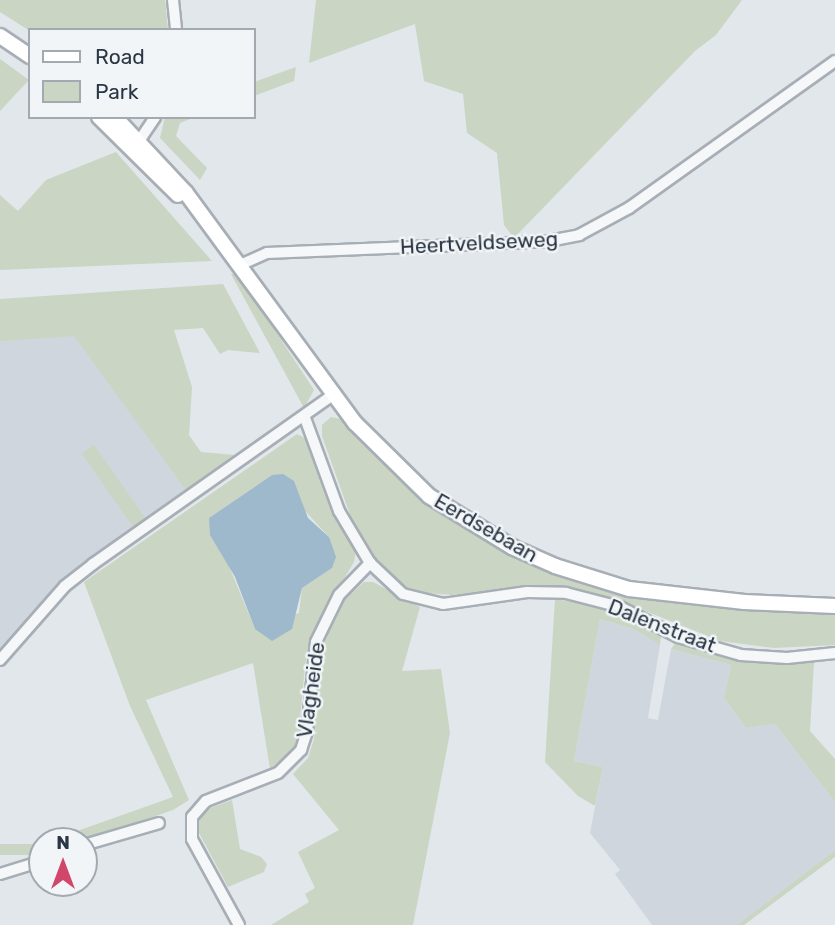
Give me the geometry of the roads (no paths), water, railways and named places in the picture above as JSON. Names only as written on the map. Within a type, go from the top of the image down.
[{"type":"main road","points":[[0,36],[28,55]]},
{"type":"main road","name":"Eerdsebaan","points":[[102,119],[137,146]]},
{"type":"main road","name":"Eerdsebaan","points":[[117,119],[240,265],[334,394],[391,461],[429,496],[475,527],[555,566],[629,589],[680,597],[835,606]]},
{"type":"street","points":[[173,0],[176,28]]},
{"type":"street","name":"Heertveldseweg","points":[[240,265],[267,253],[549,242],[579,235],[629,208],[835,61]]},
{"type":"street","points":[[137,146],[154,119]]},
{"type":"street","points":[[0,660],[65,586],[305,418],[334,394]]},
{"type":"street","name":"Dalenstraat","points":[[305,418],[339,511],[370,563],[403,594],[430,604],[527,592],[566,593],[620,607],[678,637],[741,656],[788,658],[835,653]]},
{"type":"street","name":"Vlagheide","points":[[239,925],[192,839],[192,817],[206,802],[278,773],[301,750],[307,732],[316,642],[339,595],[370,563]]},
{"type":"street","points":[[98,841],[159,823]]},
{"type":"street","points":[[0,874],[28,865]]},
{"type":"water","points":[[283,474],[294,481],[308,518],[329,537],[336,557],[332,568],[302,588],[292,629],[272,641],[255,629],[235,577],[210,535],[209,518],[272,475]]}]
